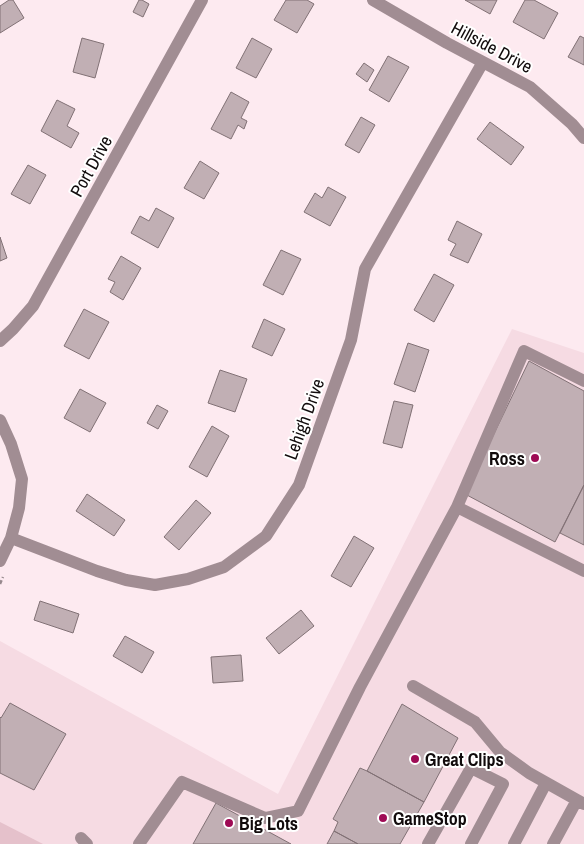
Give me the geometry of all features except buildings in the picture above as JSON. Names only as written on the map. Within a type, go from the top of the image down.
[{"type":"street","name":"Port Drive","points":[[0,341],[33,306],[202,0]]},
{"type":"street","name":"Hillside Drive","points":[[373,0],[447,43],[530,87],[572,124],[584,138]]},
{"type":"street","name":"Lehigh Drive","points":[[11,538],[96,571],[126,580],[155,585],[188,579],[224,567],[266,536],[299,485],[351,340],[366,269],[483,62]]},
{"type":"street","points":[[139,844],[182,782],[265,818],[298,811],[360,687],[457,507],[524,351],[584,381]]},
{"type":"street","points":[[0,420],[11,444],[22,479],[19,508],[11,538],[0,561]]},
{"type":"street","points":[[457,507],[584,571]]},
{"type":"street","points":[[412,686],[475,722],[500,752],[529,774],[580,802],[554,844]]},
{"type":"street","points":[[428,844],[471,768],[503,784],[475,843]]},
{"type":"street","points":[[514,844],[546,783]]},
{"type":"path","points":[[0,584],[3,577]]},
{"type":"shaded area","points":[[512,329],[584,353],[584,844],[0,844],[0,641],[278,794]]},
{"type":"shaded area","points":[[0,822],[43,844],[0,844]]},
{"type":"place","name":"Ross","points":[[535,458]]},
{"type":"place","name":"Great Clips","points":[[415,759]]},
{"type":"place","name":"GameStop","points":[[383,818]]},
{"type":"place","name":"Big Lots","points":[[229,823]]}]
